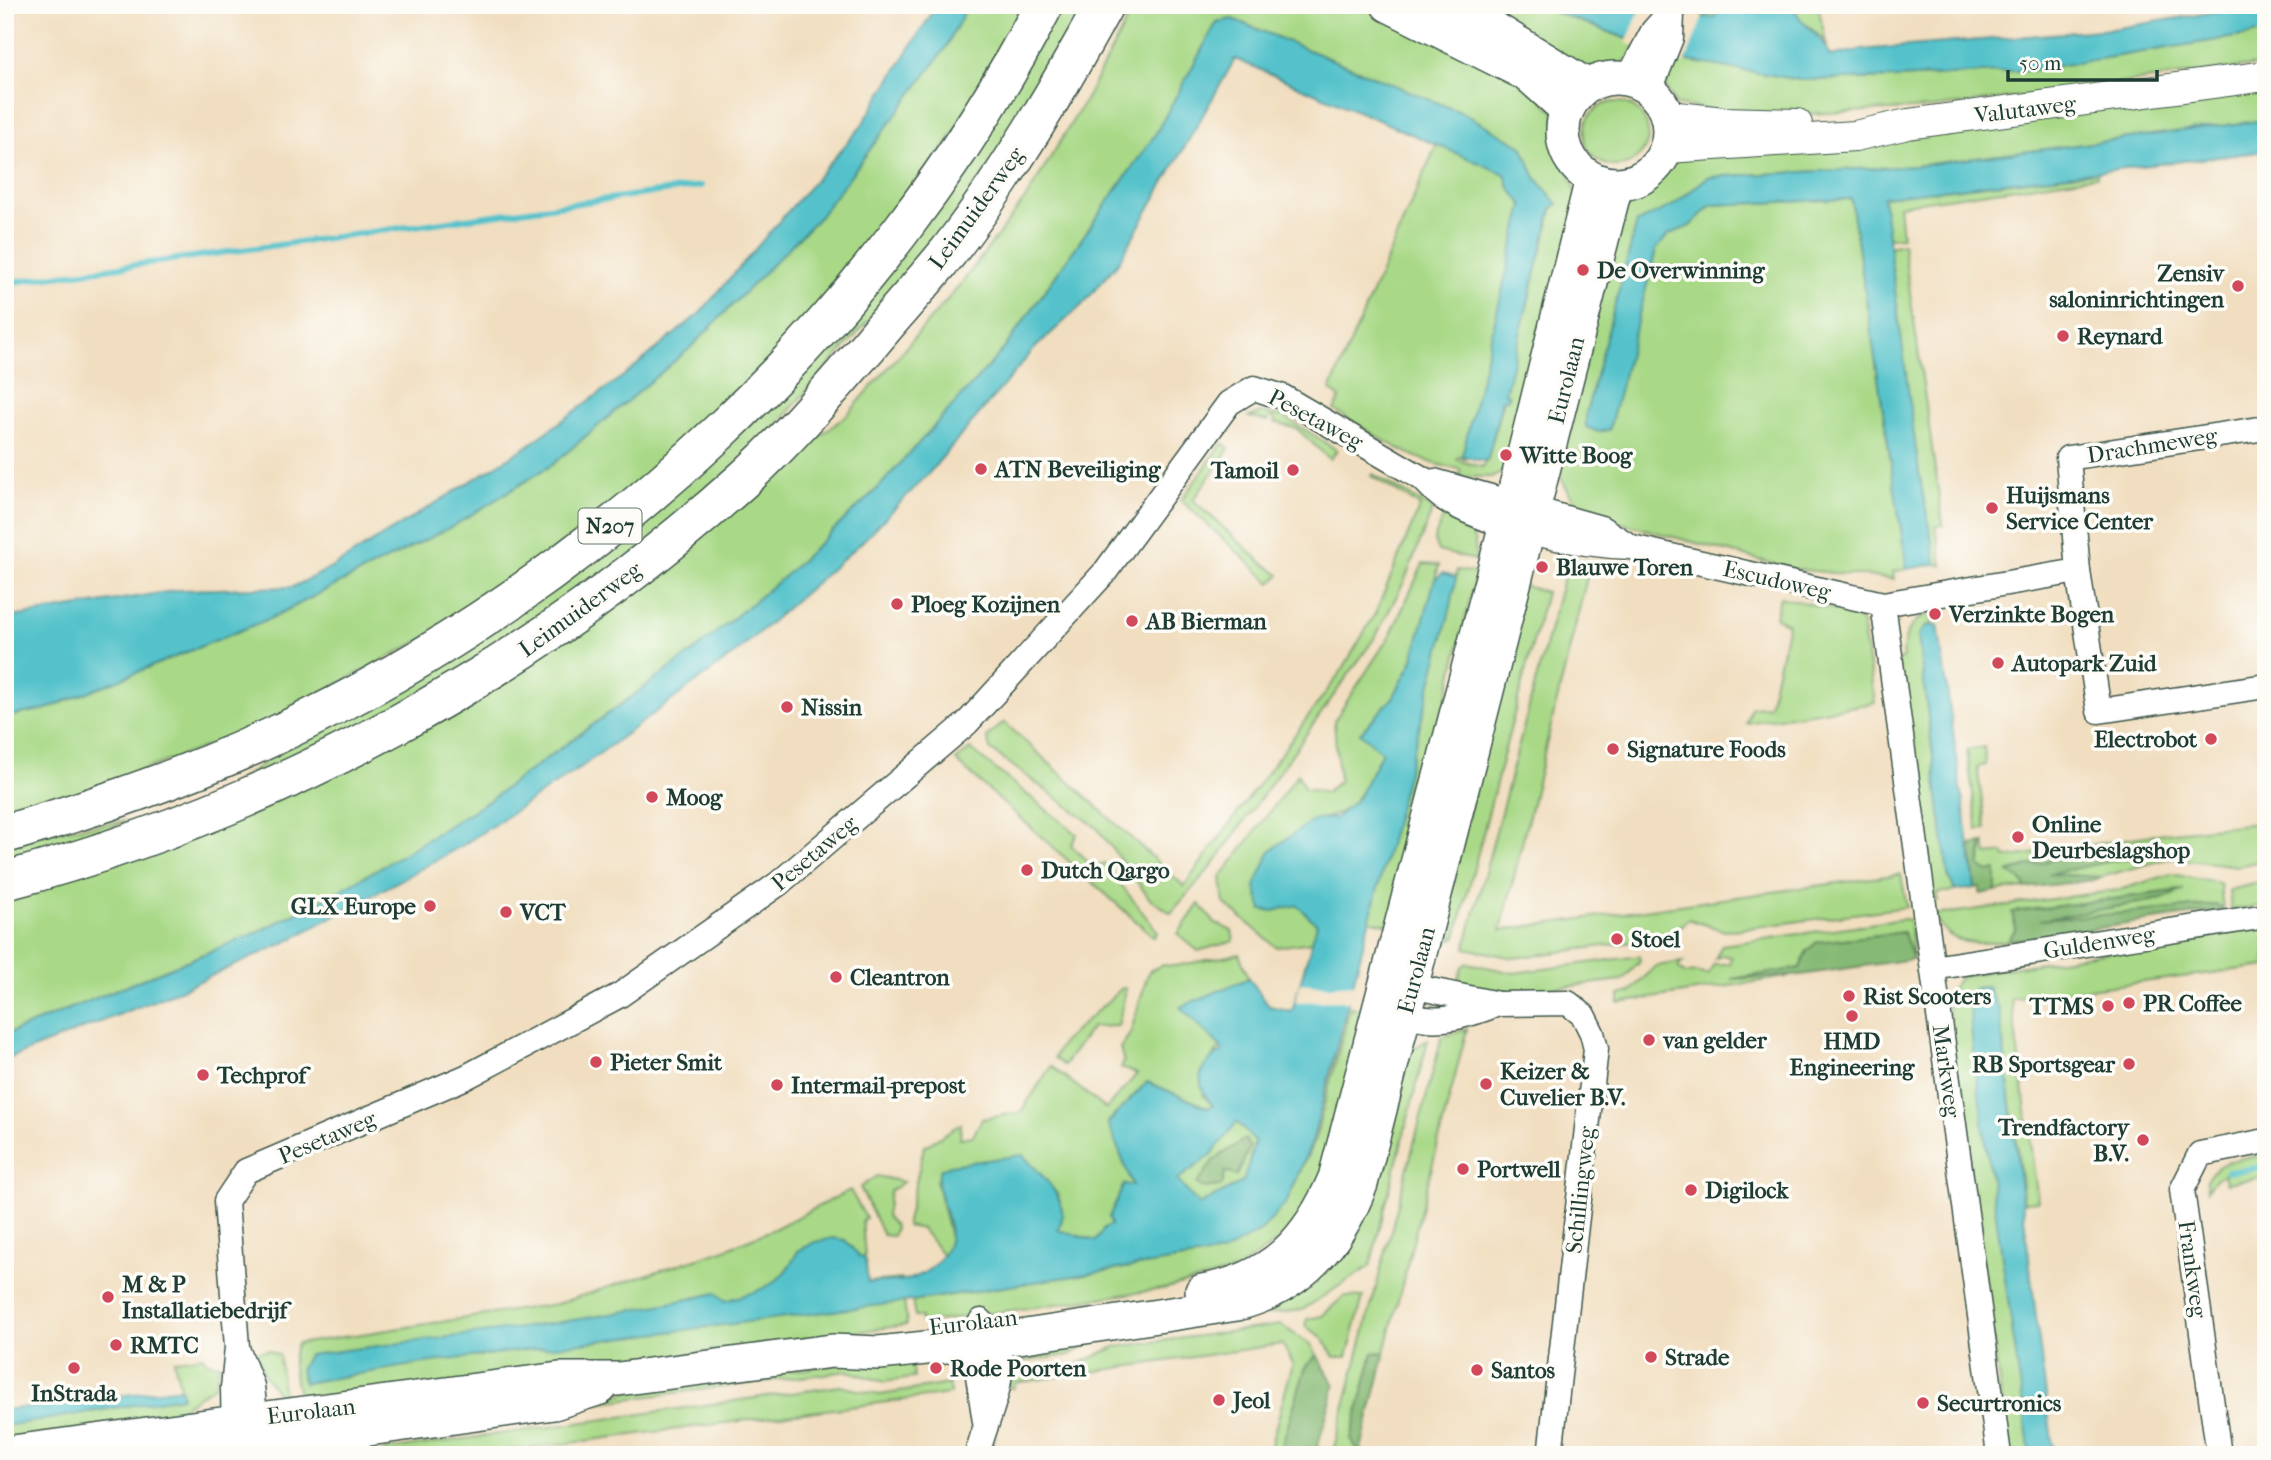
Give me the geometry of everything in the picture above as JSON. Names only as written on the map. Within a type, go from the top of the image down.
[{"type":"main road","name":"Leimuiderweg","points":[[5,834],[103,805],[277,735],[364,690],[450,640],[552,572],[634,506],[730,422],[788,363],[861,279],[947,168],[1021,50],[1044,5]]},
{"type":"main road","name":"Leimuiderweg","points":[[5,880],[50,869],[210,813],[332,759],[417,715],[508,660],[611,589],[737,485],[806,419],[949,250],[1015,156],[1072,66],[1104,5]]},
{"type":"main road","points":[[1388,5],[1578,98]]},
{"type":"main road","points":[[1446,5],[1497,30],[1578,98]]},
{"type":"main road","points":[[1601,80],[1650,80],[1670,133],[1667,148],[1653,171],[1630,183],[1604,182],[1579,170],[1569,157],[1563,125],[1578,98],[1601,80]]},
{"type":"main road","name":"Eurolaan","points":[[5,1453],[246,1440],[554,1403],[582,1396],[618,1380],[832,1351],[879,1353],[984,1335],[1214,1289],[1239,1281],[1277,1261],[1296,1245],[1311,1226],[1335,1178],[1399,1000],[1604,182]]},
{"type":"main road","name":"Eurolaan","points":[[183,1455],[246,1440]]},
{"type":"street","points":[[1650,80],[1653,32],[1675,8]]},
{"type":"street","name":"Valutaweg","points":[[1667,148],[1855,136],[1909,124],[2266,76]]},
{"type":"street","name":"Valutaweg","points":[[1650,80],[1724,122],[1815,123],[1877,119],[1909,124]]},
{"type":"street","name":"Pesetaweg","points":[[246,1440],[252,1386],[237,1347],[226,1201],[246,1171],[466,1077],[620,995],[778,884],[967,723],[1105,572],[1229,403],[1254,388],[1283,397],[1423,479],[1520,516]]},
{"type":"street","name":"Drachmeweg","points":[[2266,428],[2068,458],[2078,571],[2099,711],[2266,686]]},
{"type":"street","name":"Escudoweg","points":[[1520,516],[1601,528],[1631,547],[1883,604]]},
{"type":"street","points":[[1883,604],[2078,571]]},
{"type":"street","name":"Markweg","points":[[1883,604],[1999,1455]]},
{"type":"street","name":"Guldenweg","points":[[1933,968],[2266,916]]},
{"type":"street","name":"Schillingweg","points":[[1399,1000],[1439,1022],[1499,1004],[1568,1003],[1583,1015],[1592,1033],[1596,1049],[1550,1455]]},
{"type":"street","name":"Frankweg","points":[[2219,1455],[2182,1190],[2200,1154],[2266,1141]]},
{"type":"street","points":[[977,1455],[985,1422],[984,1335]]},
{"type":"green space","points":[[968,5],[1031,5],[926,178],[801,329],[626,499],[429,636],[251,730],[5,821],[5,717],[46,709],[271,618],[455,525],[553,464],[690,348],[820,216],[945,49]]},
{"type":"green space","points":[[1057,5],[1085,5],[1041,89],[970,195],[904,280],[749,457],[615,572],[342,742],[234,783],[680,481]]},
{"type":"green space","points":[[1135,5],[1374,5],[1527,84],[1554,112],[1561,149],[1580,204],[1507,470],[1493,477],[1461,477],[1460,469],[1426,461],[1410,454],[1334,410],[1340,398],[1330,390],[1438,141],[1502,169],[1527,206],[1465,459],[1458,457],[1457,460],[1482,467],[1488,458],[1554,203],[1536,178],[1522,146],[1465,114],[1233,19],[1217,22],[1155,135],[1004,349],[878,488],[787,574],[693,652],[488,801],[405,853],[339,891],[258,932],[5,1035],[5,896],[207,831],[735,503],[848,414],[961,284],[1028,195],[1087,97]]},
{"type":"green space","points":[[1472,5],[1536,5],[1632,41],[1645,5],[1660,5],[1629,58],[1618,66],[1590,70]]},
{"type":"green space","points":[[1691,5],[1720,5],[1715,17],[1703,16],[1686,60],[1800,80],[1898,78],[2032,70],[2266,32],[2266,64],[1933,108],[1763,116],[1676,105],[1665,87],[1672,55]]},
{"type":"green space","points":[[1792,5],[1818,5],[1829,56],[1823,39],[1797,16]]},
{"type":"green space","points":[[2266,87],[2266,120],[1915,166],[1708,177],[1672,206],[1637,223],[1609,430],[1656,250],[1668,235],[1690,226],[1711,205],[1851,199],[1907,569],[1893,572],[1894,579],[1793,569],[1603,518],[1574,501],[1560,476],[1564,410],[1625,200],[1677,159]]},
{"type":"green space","points":[[1610,102],[1622,102],[1639,111],[1646,122],[1646,146],[1639,157],[1622,166],[1610,166],[1598,161],[1589,152],[1584,140],[1584,128],[1589,116],[1598,107]]},
{"type":"green space","points":[[2097,172],[2097,176],[1899,205],[1902,237],[1887,238],[1883,197]]},
{"type":"green space","points":[[1903,244],[1943,525],[1936,526],[1942,565],[1936,564],[1919,473],[1888,247]]},
{"type":"green space","points":[[1261,413],[1283,416],[1337,450],[1330,459],[1297,429],[1274,422],[1275,418],[1270,417],[1268,421],[1249,417]]},
{"type":"green space","points":[[1223,443],[1229,449],[1193,500],[1260,561],[1280,575],[1271,583],[1181,500]]},
{"type":"green space","points":[[1373,474],[1433,509],[1404,582],[1376,636],[1213,865],[1171,913],[1150,899],[1096,827],[990,749],[987,737],[1004,722],[1184,886],[1343,669],[1376,612],[1420,506],[1371,476]]},
{"type":"green space","points":[[1446,511],[1470,530],[1475,543],[1475,560],[1438,551],[1434,539]]},
{"type":"green space","points":[[1568,560],[1591,561],[1501,930],[1901,874],[1907,907],[1725,931],[1688,919],[1671,937],[1514,958],[1465,948]]},
{"type":"green space","points":[[1423,564],[1439,565],[1412,662],[1393,698],[1360,733],[1382,752],[1364,788],[1349,806],[1339,813],[1313,820],[1262,910],[1273,911],[1297,905],[1317,924],[1312,942],[1276,947],[1224,903],[1221,877],[1298,774],[1304,788],[1326,793],[1339,781],[1334,721],[1391,634]]},
{"type":"green space","points":[[1457,570],[1476,573],[1394,926],[1368,920],[1451,606]]},
{"type":"green space","points":[[1521,585],[1546,592],[1456,937],[1439,944]]},
{"type":"green space","points":[[1780,597],[1853,614],[1862,624],[1875,703],[1746,723],[1751,707],[1769,706],[1788,624],[1775,617]]},
{"type":"green space","points":[[1927,614],[1932,624],[1926,626],[1920,655],[1948,875],[1955,891],[1936,893],[1938,901],[1932,901],[1897,661],[1903,658],[1904,644],[1911,627]]},
{"type":"green space","points":[[1984,747],[1986,765],[1977,767],[1986,829],[1978,830],[1967,750]]},
{"type":"green space","points":[[970,749],[1077,834],[1071,845],[1095,869],[1104,863],[1158,932],[1154,937],[956,761]]},
{"type":"green space","points":[[127,821],[31,864],[5,870],[5,844],[53,831]]},
{"type":"green space","points":[[2266,822],[2266,860],[2238,866],[2170,858],[2101,877],[2045,874],[2136,856],[2127,851],[2058,858],[2010,871],[2025,884],[2025,888],[1996,891],[1996,871],[1989,873],[1979,866],[1985,842],[1987,855],[2004,853],[2006,858],[2164,833]]},
{"type":"green space","points":[[1983,843],[1979,866],[1989,872],[1996,870],[1996,891],[1980,894],[1980,887],[1975,888],[1971,845]]},
{"type":"green space","points":[[2127,851],[2138,856],[2048,874],[2101,877],[2094,880],[2025,888],[2025,884],[2009,872],[2058,858]]},
{"type":"green space","points":[[2171,874],[2220,883],[2223,910],[2218,905],[2026,922],[2162,899],[2180,890],[2013,912],[2016,929],[2007,941],[1985,943],[1965,942],[1956,938],[1947,933],[1934,915],[2119,890]]},
{"type":"green space","points":[[2266,881],[2266,905],[2231,910],[2229,890]]},
{"type":"green space","points":[[2184,890],[2162,899],[2040,920],[2218,905],[2223,910],[2007,941],[2016,929],[2012,912]]},
{"type":"green space","points":[[1199,904],[1215,923],[1232,931],[1234,941],[1198,951],[1178,934]]},
{"type":"green space","points":[[1910,920],[1913,959],[1904,932],[1817,942],[1807,951],[1800,968],[1741,978],[1793,976],[1619,1003],[1619,995],[1630,992],[1656,966],[1683,962],[1678,967],[1685,974],[1695,972],[1708,975],[1714,964],[1730,964],[1731,957],[1723,955],[1715,959],[1722,945]]},
{"type":"green space","points":[[2259,928],[2266,932],[2266,966],[2011,999],[2038,1201],[2024,1202],[1999,1009],[2030,1455],[2009,1455],[1948,1009],[1950,990],[1961,976]]},
{"type":"green space","points":[[1904,932],[1913,959],[1793,976],[1731,979],[1800,968],[1807,951],[1817,942]]},
{"type":"green space","points":[[1239,954],[1249,978],[1181,1007],[1221,1047],[1211,1059],[1203,1095],[1213,1106],[1209,1108],[1147,1082],[1108,1122],[1133,1187],[1111,1226],[1104,1228],[1096,1241],[1058,1230],[1062,1220],[1058,1195],[1044,1180],[950,1165],[936,1180],[950,1237],[950,1246],[943,1256],[922,1229],[906,1226],[924,1147],[961,1124],[960,1138],[973,1136],[982,1119],[1021,1112],[1051,1066],[1106,1109],[1137,1074],[1121,1068],[1124,1062],[1120,1048],[1130,1034],[1149,971],[1162,965],[1175,966]]},
{"type":"green space","points":[[1639,956],[1640,962],[1622,980],[1512,993],[1456,988],[1462,967],[1468,963],[1514,973]]},
{"type":"green space","points":[[1122,988],[1126,989],[1118,1026],[1092,1027],[1064,1065],[1054,1058],[1062,1043]]},
{"type":"green space","points":[[1350,1007],[1364,1009],[1322,1190],[1297,1228],[1235,1271],[1163,1289],[922,1323],[921,1317],[915,1316],[912,1301],[1222,1253],[1286,1203],[1315,1139]]},
{"type":"green space","points":[[1467,1029],[1385,1352],[1373,1353],[1351,1438],[1360,1455],[1332,1455],[1442,1037]]},
{"type":"green space","points":[[1428,1040],[1370,1266],[1302,1310],[1111,1333],[1069,1355],[1019,1362],[1052,1344],[1090,1332],[1247,1308],[1282,1296],[1312,1277],[1329,1260],[1353,1221],[1368,1177],[1396,1068],[1409,1052]]},
{"type":"green space","points":[[1237,1121],[1255,1142],[1243,1182],[1199,1205],[1177,1180],[1211,1155]]},
{"type":"green space","points":[[1245,1139],[1250,1147],[1237,1176],[1225,1172],[1222,1186],[1202,1188],[1197,1184],[1214,1160]]},
{"type":"green space","points":[[2266,1155],[2266,1177],[2226,1183],[2224,1174],[2215,1179],[2207,1190],[2206,1181],[2211,1173],[2224,1163]]},
{"type":"green space","points":[[877,1176],[903,1182],[890,1191],[886,1216],[895,1227],[893,1236],[883,1235],[860,1187]]},
{"type":"green space","points":[[850,1190],[866,1218],[862,1220],[867,1282],[901,1279],[907,1325],[303,1406],[293,1367],[297,1344],[556,1304],[723,1250],[774,1229]]},
{"type":"green space","points":[[1344,1296],[1363,1297],[1347,1357],[1334,1357],[1322,1337],[1305,1326],[1307,1319],[1322,1316]]},
{"type":"green space","points":[[1281,1325],[1311,1345],[1317,1355],[1306,1366],[1279,1455],[1268,1455],[1293,1363],[1282,1344],[1015,1383],[1014,1388],[1009,1388],[1009,1377],[1070,1368],[1115,1347]]},
{"type":"green space","points":[[268,1350],[279,1355],[284,1401],[265,1376],[255,1352]]},
{"type":"green space","points":[[1385,1352],[1360,1453],[1351,1439],[1373,1353]]},
{"type":"green space","points":[[911,1355],[914,1378],[884,1382],[848,1371],[563,1407],[629,1392]]},
{"type":"green space","points":[[1317,1355],[1335,1386],[1315,1455],[1279,1455],[1306,1366]]},
{"type":"green space","points":[[203,1356],[207,1362],[220,1364],[214,1386],[171,1415],[5,1447],[5,1424],[182,1397],[174,1360]]},
{"type":"green space","points":[[949,1384],[950,1394],[476,1455],[380,1455],[386,1450],[840,1386],[880,1395]]},
{"type":"water","points":[[937,5],[968,5],[945,49],[820,216],[690,348],[553,464],[455,525],[271,618],[46,709],[5,717],[5,618],[179,590],[293,587],[331,568],[526,447],[626,374],[700,313],[860,128]]},
{"type":"water","points":[[1536,5],[1635,5],[1639,12],[1684,18],[1715,17],[1720,5],[1792,5],[1830,56],[1860,50],[2112,29],[2257,5],[2266,5],[2266,32],[2032,70],[1898,78],[1800,80],[1688,61]]},
{"type":"water","points":[[1232,19],[1465,114],[1522,146],[1536,178],[1558,204],[1552,208],[1505,393],[1509,395],[1508,399],[1502,399],[1488,459],[1483,461],[1462,456],[1523,205],[1509,187],[1505,174],[1235,59],[1118,263],[1083,304],[1035,348],[929,473],[861,543],[737,652],[580,768],[463,845],[410,875],[284,943],[173,993],[5,1060],[5,1035],[258,932],[339,891],[405,853],[488,801],[693,652],[787,574],[878,488],[1004,349],[1155,135],[1217,22]]},
{"type":"water","points":[[2266,120],[2266,151],[1883,197],[1919,473],[1936,564],[1907,569],[1851,199],[1711,205],[1690,226],[1668,235],[1656,250],[1609,430],[1598,432],[1586,427],[1586,413],[1637,222],[1672,206],[1708,177],[1915,166]]},
{"type":"water","points":[[1443,573],[1456,577],[1451,606],[1312,1142],[1286,1203],[1262,1230],[1222,1253],[912,1301],[424,1363],[304,1383],[300,1370],[308,1355],[564,1321],[716,1293],[726,1301],[769,1285],[784,1273],[798,1251],[815,1242],[833,1238],[845,1240],[860,1257],[865,1258],[868,1282],[911,1279],[932,1268],[947,1247],[950,1231],[940,1196],[938,1176],[940,1170],[950,1165],[1023,1155],[1059,1199],[1062,1219],[1058,1230],[1096,1241],[1104,1228],[1111,1225],[1109,1217],[1124,1184],[1133,1186],[1108,1123],[1147,1082],[1208,1108],[1213,1106],[1203,1090],[1201,1076],[1207,1063],[1222,1052],[1221,1047],[1180,1007],[1249,978],[1269,1006],[1292,1011],[1317,924],[1297,905],[1273,911],[1262,910],[1255,886],[1270,851],[1313,820],[1335,818],[1358,798],[1382,752],[1360,733],[1393,698],[1412,662],[1435,579]],"holes":[[[1237,1122],[1255,1142],[1243,1182],[1199,1205],[1177,1180],[1211,1155]]]},
{"type":"water","points":[[1938,625],[1975,888],[1955,891],[1948,875],[1918,636],[1926,626]]},
{"type":"water","points":[[1987,987],[1999,1009],[2054,1455],[2030,1455],[1973,1052],[1969,995],[1975,988]]},
{"type":"water","points":[[181,1388],[182,1397],[5,1426],[5,1410]]},
{"type":"pier","points":[[1641,8],[1703,16],[1685,64],[1626,43]]},
{"type":"pier","points":[[1300,983],[1330,986],[1354,984],[1350,1001],[1295,1002]]},
{"type":"waterway","points":[[5,283],[701,186]]},
{"type":"waterway","points":[[2227,1172],[2266,1167]]},
{"type":"place","name":"De Overwinning","points":[[1583,270]]},
{"type":"place","name":"Zensiv saloninrichtingen","points":[[2238,286]]},
{"type":"place","name":"Reynard","points":[[2063,336]]},
{"type":"place","name":"Witte Boog","points":[[1506,455]]},
{"type":"place","name":"ATN Beveiliging","points":[[981,469]]},
{"type":"place","name":"Tamoil","points":[[1293,470]]},
{"type":"place","name":"Huijsmans Service Center","points":[[1992,508]]},
{"type":"place","name":"Blauwe Toren","points":[[1542,567]]},
{"type":"place","name":"Ploeg Kozijnen","points":[[897,604]]},
{"type":"place","name":"Verzinkte Bogen","points":[[1935,614]]},
{"type":"place","name":"AB Bierman","points":[[1132,621]]},
{"type":"place","name":"Autopark Zuid","points":[[1998,663]]},
{"type":"place","name":"Nissin","points":[[787,707]]},
{"type":"place","name":"Electrobot","points":[[2211,739]]},
{"type":"place","name":"Signature Foods","points":[[1613,749]]},
{"type":"place","name":"Moog","points":[[652,797]]},
{"type":"place","name":"Online Deurbeslagshop","points":[[2018,837]]},
{"type":"place","name":"Dutch Qargo","points":[[1027,870]]},
{"type":"place","name":"GLX Europe","points":[[430,906]]},
{"type":"place","name":"VCT","points":[[506,912]]},
{"type":"place","name":"Stoel","points":[[1617,939]]},
{"type":"place","name":"Cleantron","points":[[836,977]]},
{"type":"place","name":"Rist Scooters","points":[[1849,996]]},
{"type":"place","name":"PR Coffee","points":[[2129,1003]]},
{"type":"place","name":"TTMS","points":[[2108,1006]]},
{"type":"place","name":"HMD Engineering","points":[[1852,1016]]},
{"type":"place","name":"van gelder","points":[[1649,1040]]},
{"type":"place","name":"Pieter Smit","points":[[596,1062]]},
{"type":"place","name":"RB Sportsgear","points":[[2129,1064]]},
{"type":"place","name":"Techprof","points":[[203,1075]]},
{"type":"place","name":"Keizer & Cuvelier B.V.","points":[[1486,1084]]},
{"type":"place","name":"Intermail-prepost","points":[[777,1085]]},
{"type":"place","name":"Trendfactory B.V.","points":[[2143,1140]]},
{"type":"place","name":"Portwell","points":[[1463,1169]]},
{"type":"place","name":"Digilock","points":[[1691,1190]]},
{"type":"place","name":"M & P Installatiebedrijf","points":[[108,1297]]},
{"type":"place","name":"RMTC","points":[[116,1345]]},
{"type":"place","name":"Strade","points":[[1651,1357]]},
{"type":"place","name":"InStrada","points":[[74,1368]]},
{"type":"place","name":"Rode Poorten","points":[[936,1368]]},
{"type":"place","name":"Santos","points":[[1477,1370]]},
{"type":"place","name":"Jeol","points":[[1219,1400]]},
{"type":"place","name":"Securtronics","points":[[1923,1403]]}]
